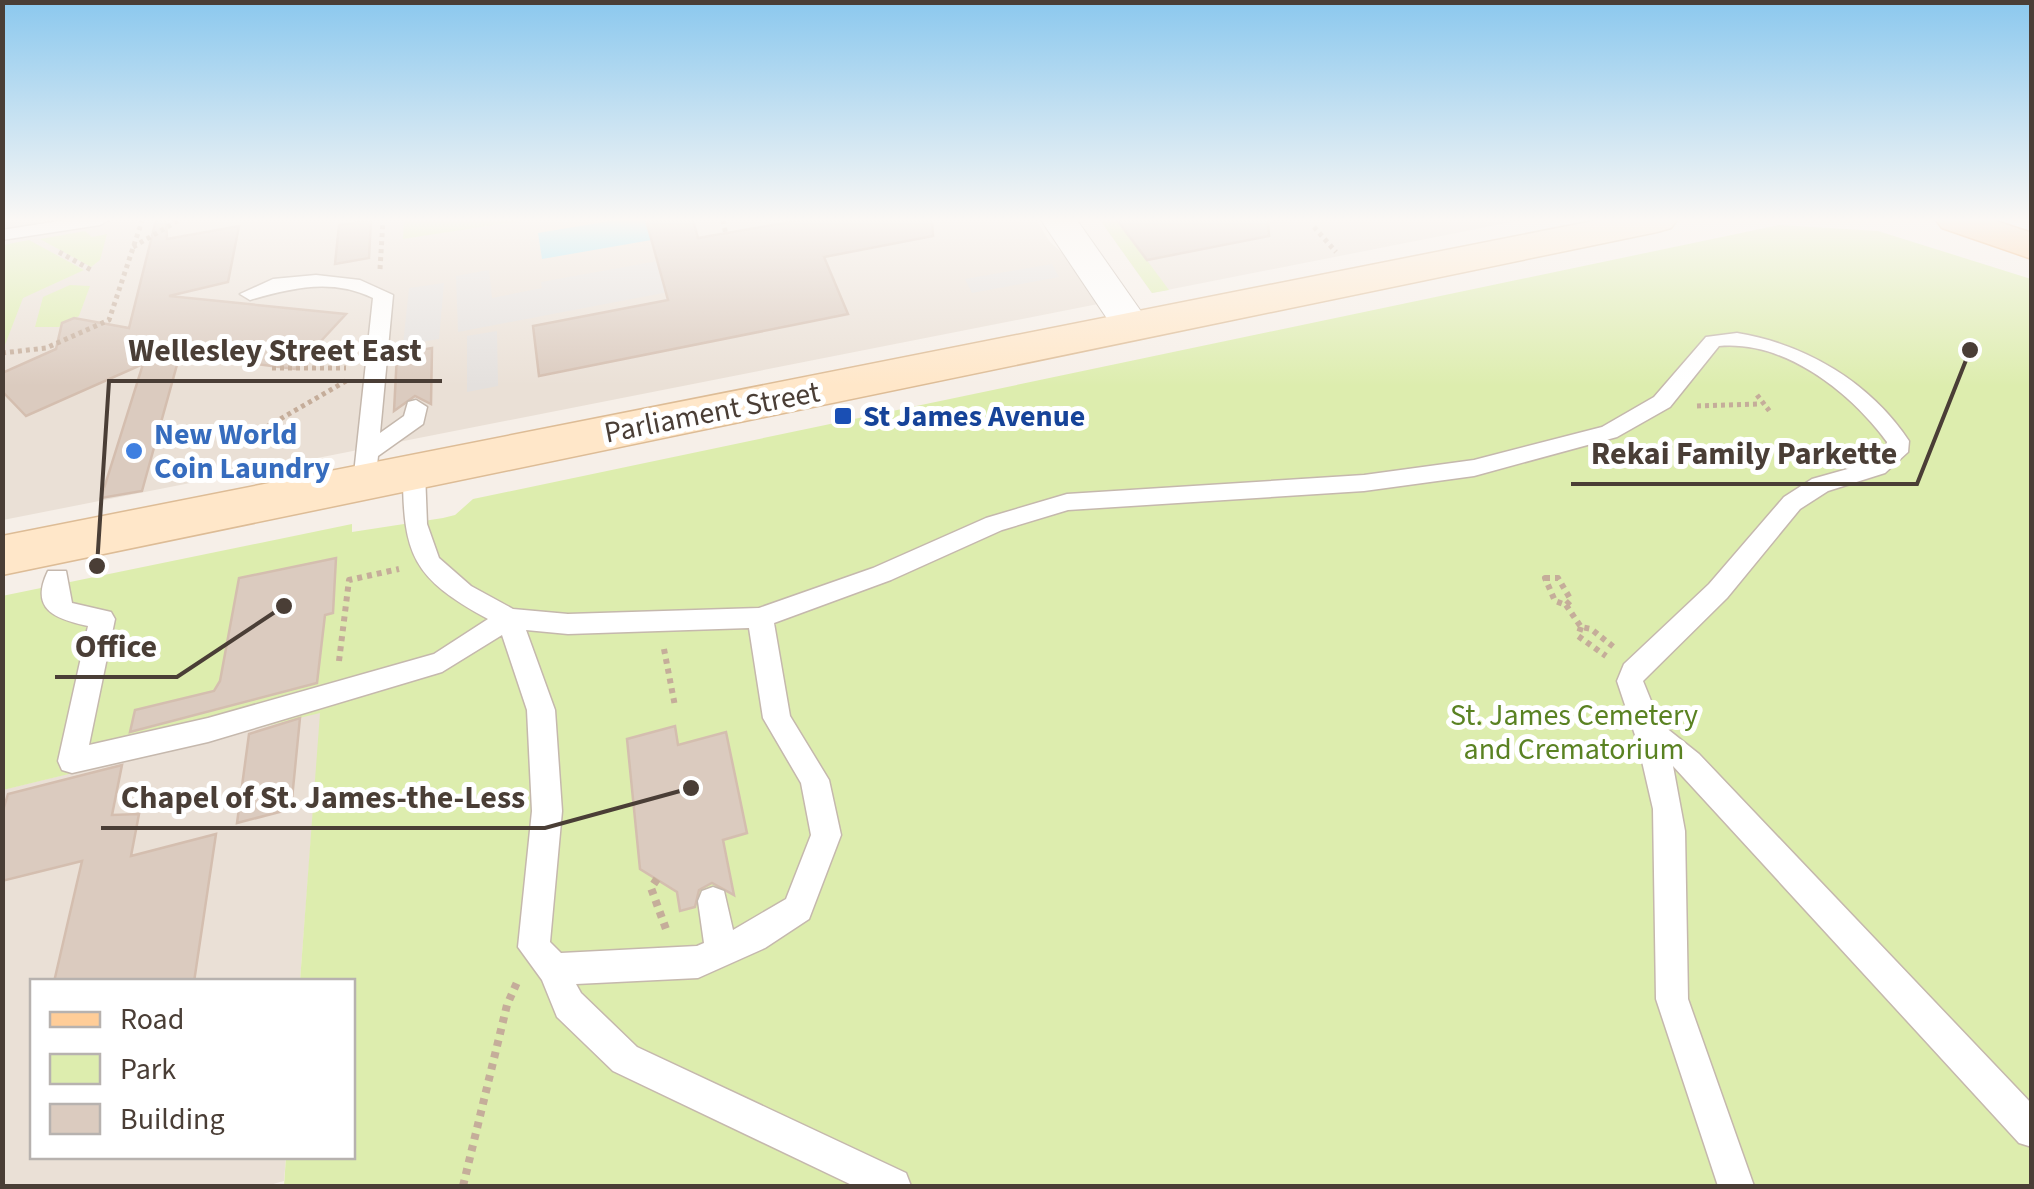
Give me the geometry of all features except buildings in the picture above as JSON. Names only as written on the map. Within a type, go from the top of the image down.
[{"type":"main road","name":"Parliament Street","points":[[2,556],[365,468],[414,472],[1384,275]]},
{"type":"street","points":[[1105,275],[1146,324]]},
{"type":"street","points":[[1120,275],[1146,324]]},
{"type":"lane","points":[[361,275],[361,285]]},
{"type":"lane","points":[[250,294],[288,279],[361,285],[383,295],[365,468]]},
{"type":"lane","points":[[414,472],[415,524],[428,564],[462,593],[510,618],[568,624],[760,618],[882,574],[994,524],[1067,502],[1364,483],[1474,468],[1609,432],[1662,402],[1712,341],[1726,337],[1765,341],[1830,378],[1874,411],[1898,441],[1896,452],[1877,468],[1820,485],[1792,503],[1718,591],[1628,667],[1647,728],[1669,825],[1667,970],[1672,999],[1736,1186]]},
{"type":"lane","points":[[365,468],[414,419],[416,407]]},
{"type":"lane","points":[[56,578],[55,602],[64,612],[102,619],[72,761],[208,730],[442,662],[510,618]]},
{"type":"lane","points":[[510,618],[541,710],[546,811],[544,958],[568,1005],[625,1059],[893,1186]]},
{"type":"lane","points":[[544,958],[666,966],[698,962],[798,909],[826,835],[815,780],[777,718],[760,618]]},
{"type":"lane","points":[[1647,728],[1689,763],[2032,1130]]},
{"type":"lane","points":[[713,901],[721,952]]},
{"type":"path","points":[[2,353],[33,352],[102,325],[109,320],[124,275]]},
{"type":"path","points":[[361,285],[374,275]]},
{"type":"path","points":[[272,368],[305,372],[376,366]]},
{"type":"path","points":[[232,448],[376,366]]},
{"type":"path","points":[[1758,396],[1760,404],[1770,412]]},
{"type":"path","points":[[1662,402],[1680,406],[1760,404]]},
{"type":"path","points":[[335,692],[349,580],[428,564]]},
{"type":"path","points":[[1566,605],[1571,600],[1558,578],[1545,578],[1555,601],[1566,605],[1581,627],[1608,641],[1628,667]]},
{"type":"path","points":[[1581,627],[1578,636],[1584,642],[1628,667]]},
{"type":"path","points":[[667,667],[675,706]]},
{"type":"path","points":[[657,879],[652,888],[665,924]]},
{"type":"path","points":[[463,1186],[506,1005],[544,958]]},
{"type":"shaded area","points":[[5,275],[1080,275],[1098,304],[3,520]]},
{"type":"shaded area","points":[[490,275],[492,298],[542,288],[541,282],[577,275],[697,275],[700,286],[458,332],[456,276]]},
{"type":"shaded area","points":[[985,275],[1059,277],[972,293],[965,279]]},
{"type":"shaded area","points":[[1140,275],[1241,275],[1152,293]]},
{"type":"shaded area","points":[[444,283],[439,339],[403,345],[409,288]]},
{"type":"shaded area","points":[[497,331],[498,386],[467,392],[467,336]]},
{"type":"shaded area","points":[[321,712],[300,979],[30,979],[30,1159],[286,1159],[284,1181],[266,1186],[3,1186],[2,790]]},
{"type":"green space","points":[[3,275],[72,275],[23,298],[3,350]]},
{"type":"green space","points":[[1140,275],[1158,275],[1169,290],[1152,293]]},
{"type":"green space","name":"St. James Cemetery and Crematorium","points":[[1538,275],[2020,275],[2031,279],[2031,1186],[284,1186],[286,1159],[355,1159],[355,979],[300,979],[320,713],[3,790],[2,596],[352,524],[352,532],[443,518],[455,515],[473,499]]},
{"type":"green space","points":[[70,285],[90,286],[79,316],[59,327],[35,327],[43,297]]},
{"type":"place","name":"Rekai Family Parkette","points":[[1970,350]]},
{"type":"place","name":"St James Avenue","points":[[843,416]]},
{"type":"place","name":"New World Coin Laundry","points":[[134,451]]},
{"type":"place","name":"Wellesley Street East","points":[[97,566]]},
{"type":"place","name":"Office","points":[[284,606]]},
{"type":"place","name":"Chapel of St. James-the-Less","points":[[691,788]]}]
